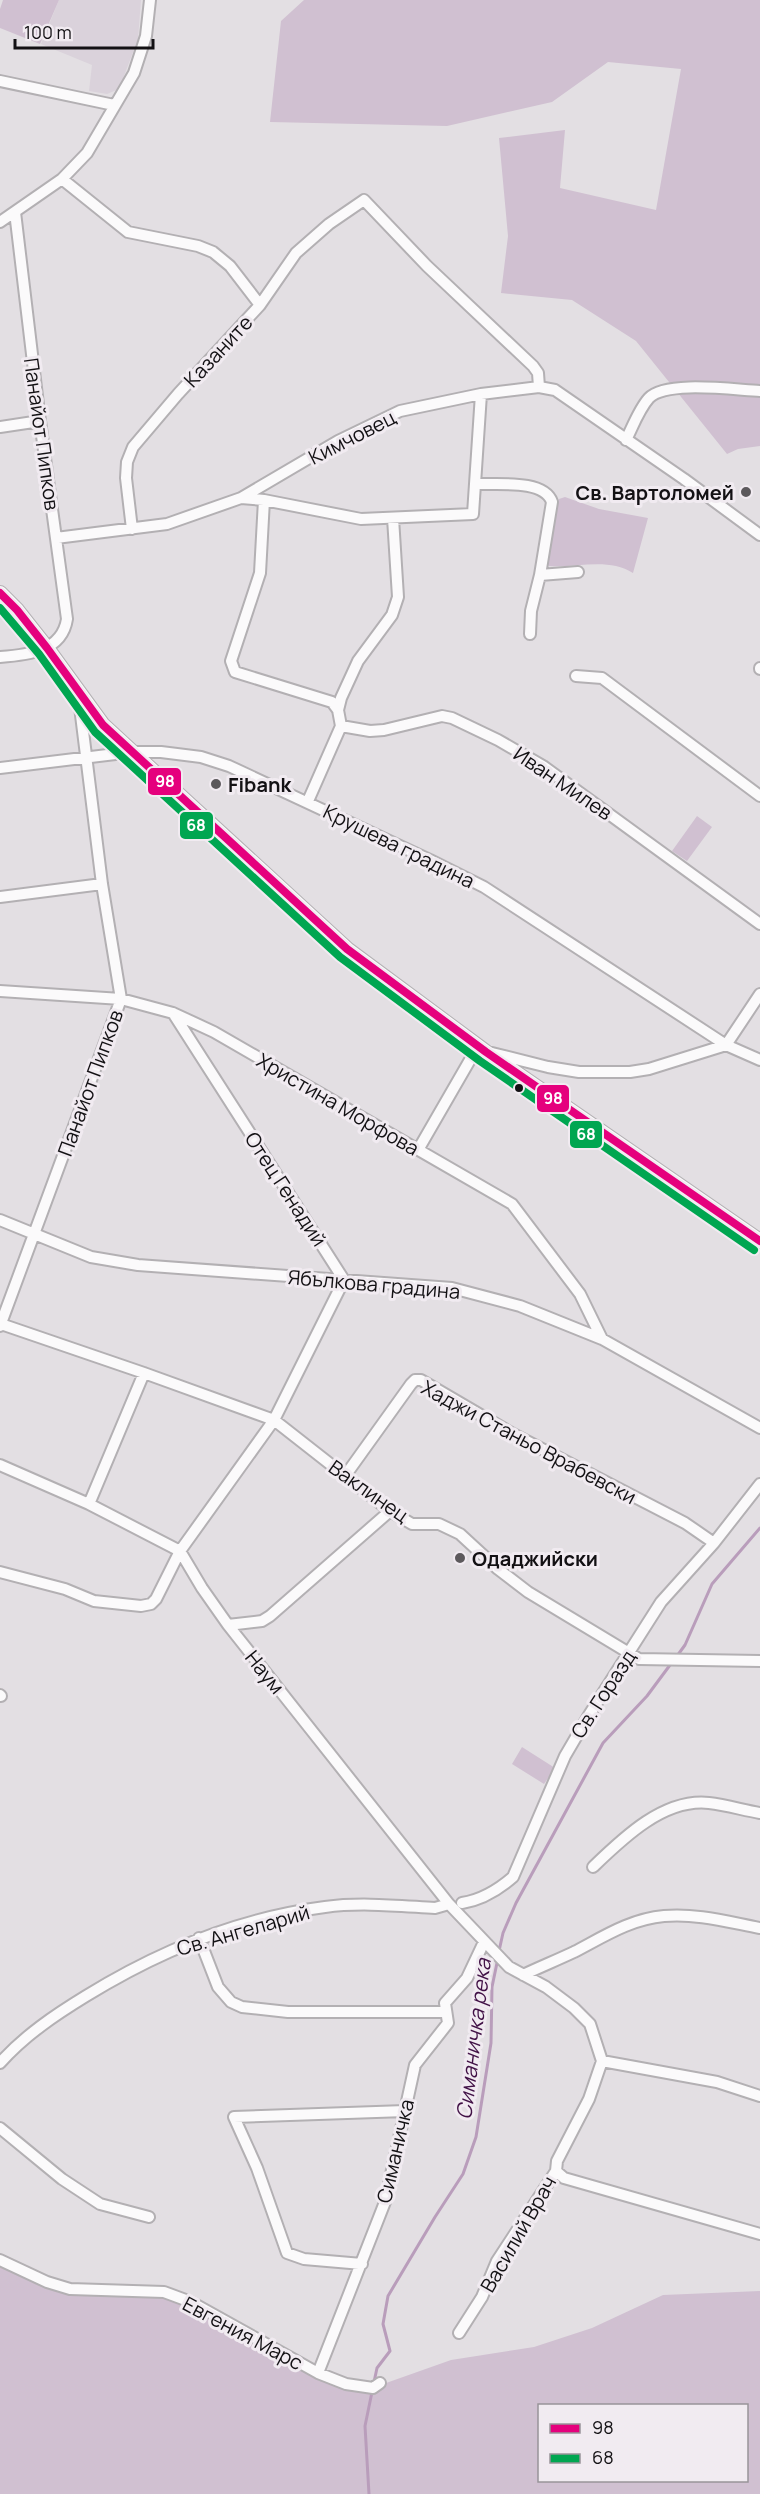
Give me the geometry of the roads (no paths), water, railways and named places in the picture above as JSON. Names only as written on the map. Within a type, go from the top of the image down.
[{"type":"street","points":[[0,222],[62,179],[87,153],[134,73],[146,36],[150,0]]},
{"type":"street","points":[[0,81],[114,105]]},
{"type":"street","points":[[62,179],[128,232],[198,246],[213,252],[230,266],[260,305]]},
{"type":"street","name":"Казаните","points":[[132,529],[126,478],[127,462],[133,447],[158,416],[260,305],[296,253],[329,224],[364,200],[427,266],[533,366],[538,373],[538,387]]},
{"type":"street","name":"Панайот Пипков","points":[[15,212],[67,619],[65,629],[46,648]]},
{"type":"street","points":[[538,387],[555,390],[684,479],[760,535]]},
{"type":"street","name":"Кимчовец","points":[[57,538],[167,524],[241,498],[376,422],[400,411],[481,394],[538,387]]},
{"type":"street","points":[[626,440],[644,405],[657,393],[674,388],[760,391]]},
{"type":"street","points":[[241,498],[264,500],[360,519],[473,514],[481,394]]},
{"type":"street","points":[[0,427],[40,421]]},
{"type":"street","points":[[475,484],[538,487],[549,494],[552,502],[540,575],[531,611],[530,634]]},
{"type":"street","points":[[264,500],[260,573],[231,661],[235,672],[332,702],[338,710]]},
{"type":"street","points":[[308,801],[341,726],[338,710],[341,698],[358,661],[392,615],[398,597],[393,518]]},
{"type":"street","points":[[540,575],[578,572]]},
{"type":"street","points":[[0,593],[17,610],[103,725],[347,949],[482,1049],[760,1241]]},
{"type":"street","points":[[0,657],[35,653],[46,648]]},
{"type":"street","points":[[576,676],[602,678],[760,796]]},
{"type":"street","name":"Панайот Пипков","points":[[0,1325],[121,999],[102,884],[78,690]]},
{"type":"street","name":"Иван Милев","points":[[341,726],[384,730],[442,716],[452,718],[498,740],[543,766],[760,924]]},
{"type":"street","name":"Крушева градина","points":[[0,768],[132,752],[161,752],[201,757],[229,766],[308,801],[484,888],[726,1045],[760,1060]]},
{"type":"street","points":[[0,897],[102,884]]},
{"type":"street","name":"Христина Морфова","points":[[0,991],[121,999],[173,1013],[214,1032],[512,1204],[580,1294],[602,1339]]},
{"type":"street","points":[[482,1049],[548,1067],[579,1072],[649,1070],[726,1045],[760,994]]},
{"type":"street","name":"Отец Генадий","points":[[173,1013],[344,1280]]},
{"type":"street","points":[[418,1150],[482,1049]]},
{"type":"street","name":"Ябълкова градина","points":[[0,1220],[91,1257],[138,1265],[452,1288],[519,1306],[602,1339],[760,1428]]},
{"type":"street","points":[[0,1572],[65,1589],[94,1601],[141,1606],[151,1604],[156,1599],[180,1551],[274,1420],[344,1280]]},
{"type":"street","name":"Ваклинец","points":[[0,1325],[144,1373],[274,1420],[390,1511],[412,1524],[439,1524],[460,1534],[498,1569],[528,1592],[639,1659],[760,1661]]},
{"type":"street","points":[[89,1504],[144,1373]]},
{"type":"street","name":"Хаджи Станьо Врабевски","points":[[345,1476],[411,1384],[415,1380],[421,1380],[513,1434],[685,1523],[714,1543]]},
{"type":"street","points":[[0,1465],[89,1504],[180,1551]]},
{"type":"street","name":"Св. Горазд","points":[[462,1902],[473,1901],[501,1888],[513,1877],[565,1756],[661,1602],[714,1543],[760,1484]]},
{"type":"street","points":[[228,1625],[262,1621],[270,1616],[390,1511]]},
{"type":"street","name":"Наум","points":[[180,1551],[228,1625],[449,1904],[509,1967],[523,1975]]},
{"type":"street","points":[[593,1867],[623,1838],[658,1815],[679,1806],[707,1802],[760,1814]]},
{"type":"street","name":"Св. Ангеларий","points":[[0,2063],[14,2047],[50,2019],[112,1981],[166,1952],[199,1938],[326,1907],[435,1908],[449,1904]]},
{"type":"street","points":[[523,1975],[607,1933],[637,1921],[663,1916],[697,1916],[760,1928]]},
{"type":"street","points":[[199,1938],[218,1988],[223,1995],[242,2007],[288,2012],[445,2012]]},
{"type":"street","name":"Симаничка","points":[[318,2373],[385,2202],[415,2065],[448,2023],[445,2003],[467,1978],[484,1942]]},
{"type":"street","points":[[523,1975],[574,2008],[590,2024],[602,2061],[717,2082],[760,2096]]},
{"type":"street","name":"Василий Врач","points":[[459,2333],[482,2297],[498,2261],[556,2171],[557,2161],[589,2099],[602,2061]]},
{"type":"street","points":[[362,2264],[304,2259],[287,2253],[257,2168],[234,2117],[405,2111]]},
{"type":"street","points":[[0,2128],[62,2179],[100,2204],[149,2217]]},
{"type":"street","points":[[556,2171],[564,2178],[760,2234]]},
{"type":"street","name":"Евгения Марс","points":[[0,2260],[47,2282],[70,2289],[164,2292],[191,2302],[318,2373],[346,2384],[376,2385]]},
{"type":"waterway","name":"Симаничка река","points":[[677,1656],[685,1645],[712,1584],[760,1528]]},
{"type":"waterway","name":"Симаничка река","points":[[499,1951],[503,1933],[516,1903],[603,1743],[647,1696],[673,1661]]},
{"type":"waterway","name":"Симаничка река","points":[[374,2382],[377,2368],[390,2351],[383,2324],[388,2296],[463,2174],[476,2137],[491,2043],[492,1987],[498,1958]]},
{"type":"waterway","name":"Симаничка река","points":[[369,2494],[365,2426],[372,2392]]},
{"type":"place","name":"Св. Вартоломей","points":[[746,492]]},
{"type":"place","name":"Fibank","points":[[216,784]]},
{"type":"place","name":"Одаджийски","points":[[460,1558]]}]
